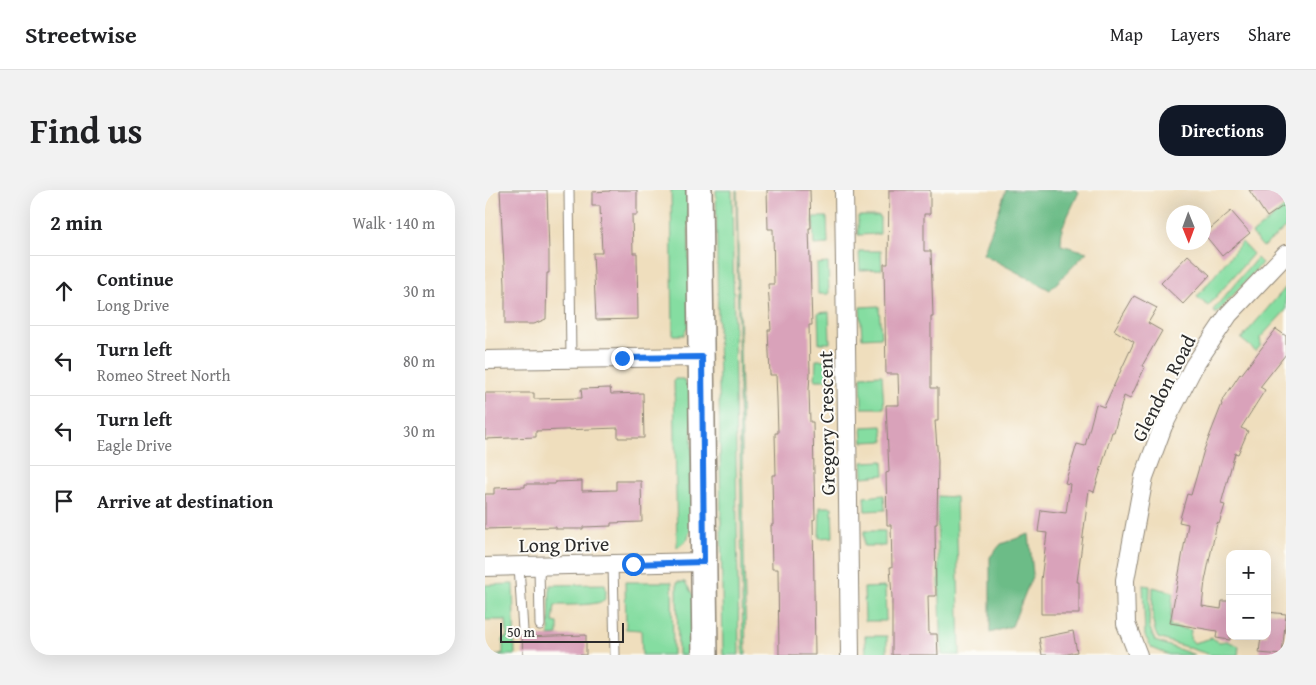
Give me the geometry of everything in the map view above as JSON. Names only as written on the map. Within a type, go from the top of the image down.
[{"type":"main road","points":[[699,190],[705,655]]},
{"type":"street","name":"Gregory Crescent","points":[[844,190],[850,655]]},
{"type":"street","name":"Glendon Road","points":[[1138,655],[1126,624],[1125,580],[1144,477],[1163,426],[1194,366],[1229,314],[1286,254]]},
{"type":"street","points":[[485,360],[702,357]]},
{"type":"street","name":"Long Drive","points":[[485,567],[704,562]]},
{"type":"lane","points":[[569,190],[571,359]]},
{"type":"lane","points":[[613,564],[615,655]]},
{"type":"lane","points":[[519,566],[523,631]]},
{"type":"lane","points":[[539,566],[540,624]]},
{"type":"green space","points":[[671,190],[688,190],[690,321],[684,335],[673,335]]},
{"type":"green space","points":[[716,190],[732,190],[739,655],[723,655]]},
{"type":"green space","points":[[737,190],[746,655],[743,655]]},
{"type":"green space","points":[[1006,190],[1076,190],[1079,192],[1062,228],[1061,245],[1087,252],[1050,290],[983,254]]},
{"type":"green space","points":[[1286,206],[1286,227],[1263,247],[1252,234]]},
{"type":"green space","points":[[858,216],[880,216],[880,234],[858,235]]},
{"type":"green space","points":[[813,217],[827,217],[828,244],[814,245]]},
{"type":"green space","points":[[1242,242],[1253,254],[1208,306],[1197,297]]},
{"type":"green space","points":[[859,251],[881,251],[882,269],[860,270]]},
{"type":"green space","points":[[1257,258],[1262,263],[1216,314],[1213,310]]},
{"type":"green space","points":[[828,263],[829,294],[818,294],[817,264]]},
{"type":"green space","points":[[1286,287],[1286,310],[1260,338],[1261,345],[1256,351],[1241,339]]},
{"type":"green space","points":[[879,306],[881,337],[862,338],[860,307]]},
{"type":"green space","points":[[829,312],[830,343],[819,343],[818,313]]},
{"type":"green space","points":[[816,360],[830,360],[830,380],[815,380]]},
{"type":"green space","points":[[882,375],[884,408],[862,408],[861,376]]},
{"type":"green space","points":[[674,379],[683,379],[691,391],[693,522],[687,540],[677,548]]},
{"type":"green space","points":[[882,426],[884,441],[863,442],[862,427]]},
{"type":"green space","points":[[883,461],[884,475],[863,477],[862,462]]},
{"type":"green space","points":[[884,495],[885,510],[865,511],[864,497]]},
{"type":"green space","points":[[936,496],[956,497],[960,655],[942,655]]},
{"type":"green space","points":[[820,507],[832,507],[833,537],[819,538]]},
{"type":"green space","points":[[864,531],[885,531],[885,546],[864,546]]},
{"type":"green space","points":[[1029,534],[1033,574],[1012,626],[990,633],[990,557],[1001,544]]},
{"type":"green space","points":[[625,582],[672,582],[673,655],[642,655],[641,630],[626,629]]},
{"type":"green space","points":[[677,582],[685,582],[693,595],[694,655],[678,655]]},
{"type":"green space","points":[[513,584],[515,655],[496,655],[503,653],[503,638],[507,637],[506,620],[485,620],[485,585]]},
{"type":"green space","points":[[605,584],[606,596],[601,602],[581,605],[555,605],[553,622],[558,623],[558,635],[549,636],[550,585]]},
{"type":"green space","points":[[1143,585],[1150,586],[1149,626],[1155,641],[1195,655],[1169,655],[1152,648],[1145,636]]},
{"type":"green space","points":[[885,587],[886,621],[865,621],[864,588]]},
{"type":"green space","points":[[1153,587],[1173,592],[1170,626],[1191,630],[1190,638],[1194,643],[1212,638],[1219,642],[1227,641],[1239,646],[1238,655],[1211,655],[1158,638],[1153,620]]},
{"type":"green space","points":[[865,636],[887,636],[887,655],[866,655]]},
{"type":"building","points":[[500,190],[547,190],[549,273],[547,273],[546,319],[534,324],[505,324]]},
{"type":"building","points":[[637,190],[637,215],[632,215],[633,253],[637,253],[638,319],[596,320],[593,253],[602,253],[600,206],[592,206],[592,192]]},
{"type":"building","points":[[767,190],[810,190],[811,228],[809,228],[812,325],[809,325],[809,390],[810,422],[813,422],[815,655],[779,655],[778,569],[772,569],[771,525],[773,525],[772,475],[776,475],[775,433],[778,433],[777,399],[776,375],[770,375],[768,330],[771,330],[768,284],[774,284],[773,229],[768,229]]},
{"type":"building","points":[[889,190],[930,190],[930,214],[924,214],[924,251],[931,251],[933,317],[931,317],[931,388],[938,388],[938,421],[935,421],[938,461],[937,524],[935,524],[936,596],[928,596],[929,634],[937,634],[938,655],[892,655],[891,525],[887,525],[886,473],[889,472],[886,405],[899,405],[898,374],[886,374],[884,264],[888,264]]},
{"type":"building","points":[[1249,190],[1286,190],[1286,204],[1267,217]]},
{"type":"building","points":[[1231,211],[1250,233],[1222,256],[1211,243],[1211,228]]},
{"type":"building","points":[[1188,255],[1210,275],[1183,304],[1161,283]]},
{"type":"building","points":[[1134,296],[1157,308],[1148,323],[1162,331],[1142,366],[1145,367],[1130,399],[1124,396],[1094,492],[1089,490],[1077,582],[1079,582],[1079,614],[1041,614],[1041,580],[1047,533],[1038,532],[1041,510],[1066,513],[1070,484],[1065,483],[1077,444],[1085,446],[1096,404],[1104,407],[1134,342],[1114,330]]},
{"type":"building","points":[[1276,329],[1286,336],[1286,354],[1260,387],[1265,390],[1241,428],[1248,431],[1238,454],[1235,453],[1221,504],[1225,505],[1219,524],[1217,523],[1205,581],[1202,606],[1221,609],[1222,601],[1226,601],[1226,639],[1216,638],[1217,631],[1170,623],[1188,524],[1179,522],[1187,494],[1191,495],[1204,450],[1221,403]]},
{"type":"building","points":[[610,388],[611,394],[643,393],[644,438],[618,438],[618,428],[536,431],[536,437],[485,439],[485,393],[534,393],[534,399],[582,398],[581,389]]},
{"type":"building","points":[[582,481],[582,491],[616,490],[616,481],[641,481],[642,522],[611,523],[611,526],[583,527],[583,529],[556,529],[556,527],[485,529],[485,494],[494,494],[494,488],[525,487],[525,484],[555,484],[555,482]]},
{"type":"building","points":[[1271,612],[1286,614],[1282,655],[1259,653],[1261,640],[1271,640]]},
{"type":"building","points":[[1073,631],[1077,652],[1063,655],[1042,655],[1039,638]]},
{"type":"building","points":[[586,635],[586,655],[523,655],[522,637]]},
{"type":"route","points":[[622,358],[702,357],[704,562],[633,564]]}]
